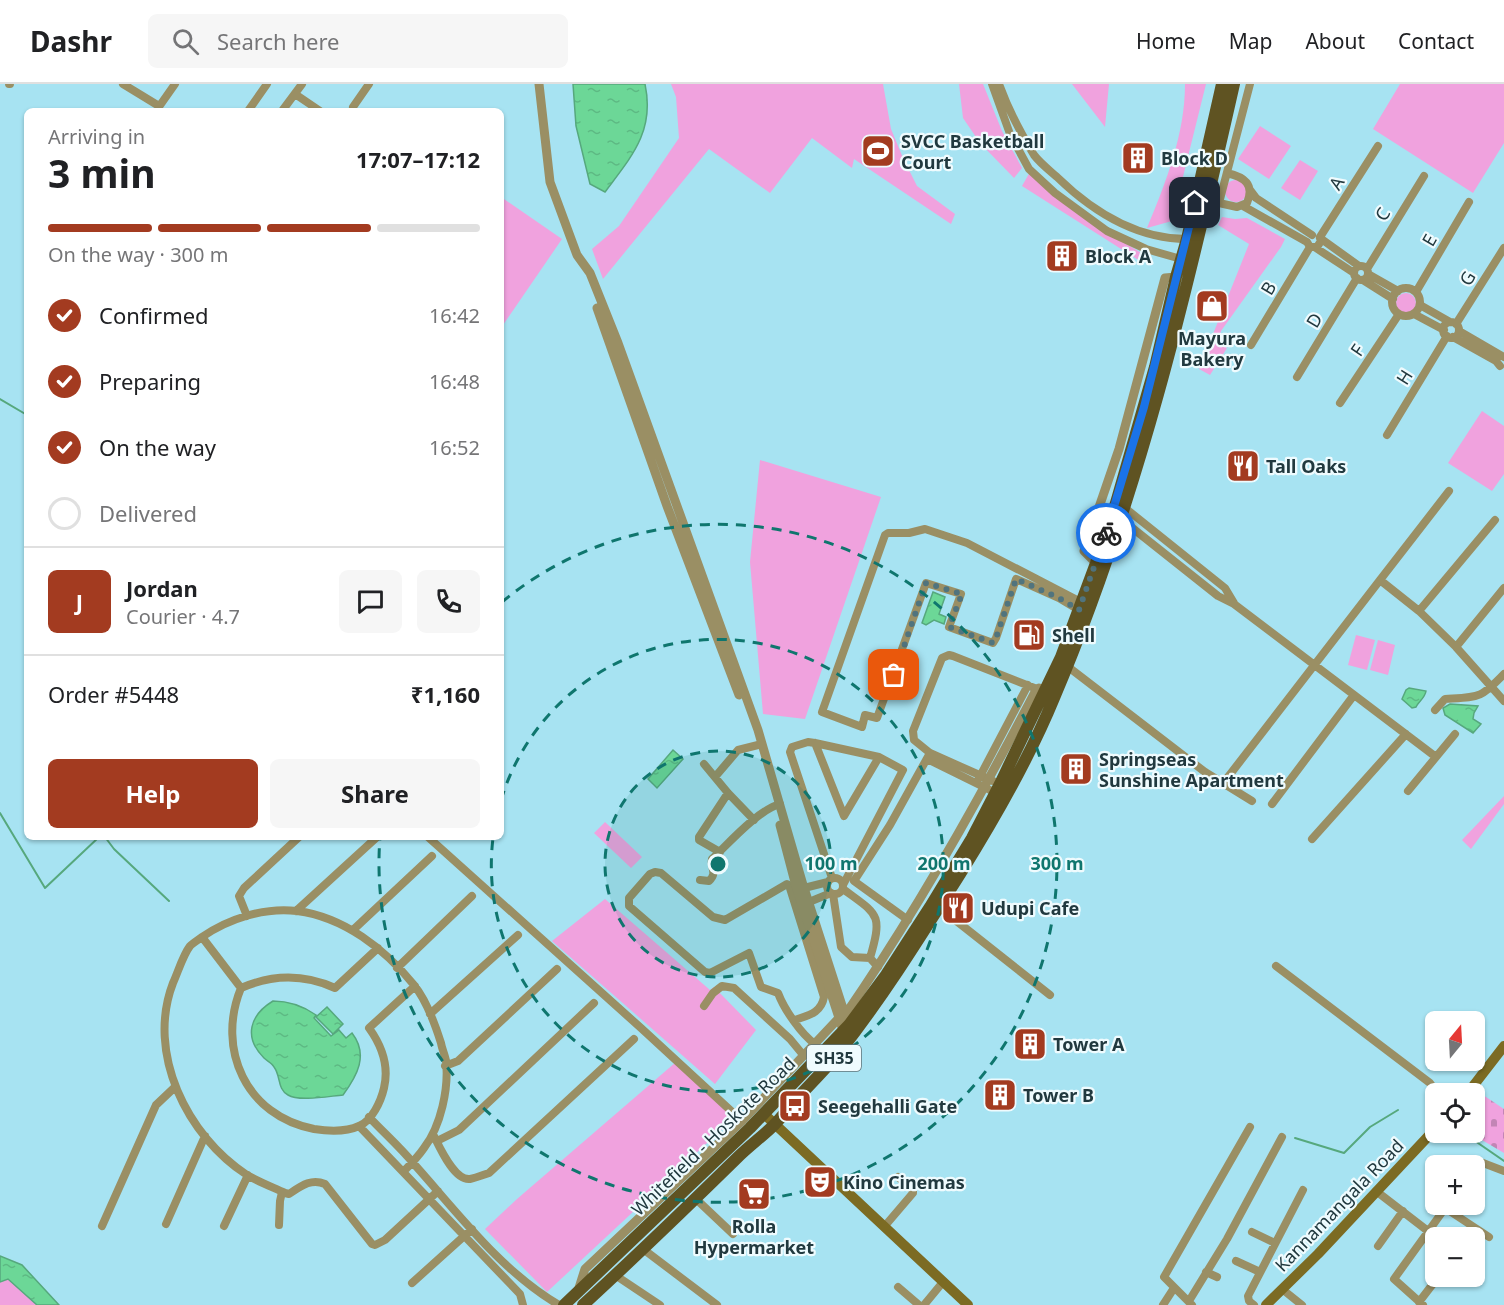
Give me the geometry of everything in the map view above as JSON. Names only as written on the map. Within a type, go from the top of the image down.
[{"type":"main road","name":"Whitefield - Hoskote Road","points":[[583,1305],[775,1124],[886,975],[972,838],[988,783],[1080,606],[1150,408],[1176,277],[1187,239],[1222,84]]},
{"type":"main road","name":"Whitefield - Hoskote Road","points":[[564,1305],[764,1114],[892,981],[972,856],[1024,762],[1052,704],[1123,513],[1204,218],[1234,84]]},
{"type":"main road","points":[[1475,1083],[1504,1046]]},
{"type":"main road","points":[[764,1114],[968,1305]]},
{"type":"main road","name":"Kannamangala Road","points":[[1266,1305],[1425,1140]]},
{"type":"street","points":[[123,84],[156,108]]},
{"type":"street","points":[[158,108],[175,84]]},
{"type":"street","points":[[250,108],[267,84]]},
{"type":"street","points":[[284,108],[302,84]]},
{"type":"street","points":[[353,107],[369,84]]},
{"type":"street","points":[[539,84],[550,182],[577,255],[586,268],[586,275],[664,496],[760,744],[847,1026]]},
{"type":"street","points":[[992,84],[1010,134],[1027,166],[1055,193],[1107,231],[1146,249],[1181,259]]},
{"type":"street","points":[[999,84],[1009,109],[1035,157],[1085,203],[1138,231],[1167,239],[1187,239]]},
{"type":"street","points":[[1204,218],[1218,203],[1250,84]]},
{"type":"street","points":[[295,94],[316,108]]},
{"type":"street","name":"A","points":[[1314,242],[1378,146]]},
{"type":"street","points":[[1227,173],[1245,179],[1252,194],[1261,202],[1314,242],[1361,273],[1393,299]]},
{"type":"street","name":"C","points":[[1361,273],[1424,176]]},
{"type":"street","points":[[1218,203],[1243,206],[1247,203],[1250,190]]},
{"type":"street","name":"E","points":[[1416,292],[1469,202]]},
{"type":"street","points":[[1243,206],[1314,242]]},
{"type":"street","name":"B","points":[[1251,345],[1314,242]]},
{"type":"street","name":"G","points":[[1452,330],[1504,248]]},
{"type":"street","points":[[1361,273],[1398,291],[1407,289],[1416,292],[1420,306],[1414,314],[1407,316],[1399,314],[1393,307],[1393,299],[1398,291]]},
{"type":"street","name":"D","points":[[1297,377],[1361,273]]},
{"type":"street","points":[[1096,562],[1084,551],[1119,448],[1165,278],[1176,277]]},
{"type":"street","points":[[1420,306],[1500,366]]},
{"type":"street","name":"F","points":[[1340,403],[1399,314]]},
{"type":"street","points":[[1414,314],[1452,330],[1504,357]]},
{"type":"street","name":"H","points":[[1387,435],[1452,330]]},
{"type":"street","points":[[1228,777],[1313,664],[1449,491]]},
{"type":"street","points":[[1123,513],[1225,588],[1234,604]]},
{"type":"street","points":[[1123,513],[1218,596],[1234,604],[1436,757]]},
{"type":"street","points":[[1419,611],[1495,520]]},
{"type":"street","points":[[925,529],[967,543],[1080,606],[1016,579],[993,643],[949,627],[962,594],[926,583],[877,718],[866,715],[862,727],[822,712],[885,535],[888,533],[909,534],[925,529]]},
{"type":"street","points":[[1380,580],[1419,611],[1456,647],[1504,701]]},
{"type":"street","points":[[1456,647],[1504,588]]},
{"type":"street","points":[[578,1292],[585,1269],[742,1121],[815,1044],[847,1026],[878,967],[988,783],[1037,688],[954,656],[945,656],[942,658],[913,731],[913,737],[916,744],[929,756],[988,783]]},
{"type":"street","points":[[1067,666],[1205,772],[1252,801]]},
{"type":"street","points":[[1435,710],[1444,699],[1482,695],[1504,674]]},
{"type":"street","points":[[1272,804],[1354,695]]},
{"type":"street","points":[[1312,838],[1406,734]]},
{"type":"street","points":[[1408,790],[1455,734]]},
{"type":"street","points":[[809,902],[832,894],[839,894],[903,770],[879,757],[815,743],[808,742],[792,747],[789,752],[830,880],[826,887],[832,894],[841,947],[852,957],[870,958],[878,967]]},
{"type":"street","points":[[815,743],[844,816],[879,757]]},
{"type":"street","points":[[715,777],[738,750],[760,744]]},
{"type":"street","points":[[908,920],[854,881],[890,825],[929,756]]},
{"type":"street","points":[[704,764],[754,820]]},
{"type":"street","points":[[720,852],[699,840],[699,837],[728,793]]},
{"type":"street","points":[[700,880],[706,881],[712,878],[714,872],[711,861],[754,820],[778,805]]},
{"type":"street","points":[[778,805],[792,884],[824,997],[815,1013],[795,1020]]},
{"type":"street","points":[[247,916],[239,896],[244,888],[296,840]]},
{"type":"street","points":[[296,911],[374,840]]},
{"type":"street","points":[[431,840],[742,1121]]},
{"type":"street","points":[[353,930],[432,856]]},
{"type":"street","points":[[792,884],[787,884],[725,920],[713,917],[662,873],[655,872],[650,874],[629,898],[628,906],[705,972],[710,973],[749,953],[761,987],[778,993],[784,1009],[807,1038],[815,1044]]},
{"type":"street","points":[[804,888],[830,880],[840,880],[843,887],[871,910],[877,922],[876,937],[870,958]]},
{"type":"street","points":[[792,884],[847,1026]]},
{"type":"street","points":[[397,968],[472,896]]},
{"type":"street","points":[[940,908],[1050,995]]},
{"type":"street","points":[[438,1191],[385,1240],[375,1245],[325,1184],[311,1181],[289,1194],[248,1175],[226,1157],[205,1136],[189,1114],[175,1087],[165,1036],[167,1005],[190,946],[225,923],[256,913],[296,911],[323,917],[353,930],[378,948],[415,986],[430,1014],[446,1066],[445,1088],[435,1138],[452,1168],[460,1176],[469,1180],[489,1173],[634,1039]]},
{"type":"street","points":[[430,1014],[518,935]]},
{"type":"street","points":[[202,937],[241,988]]},
{"type":"street","points":[[241,988],[271,978],[292,977],[315,980],[335,988],[378,948]]},
{"type":"street","points":[[1276,966],[1430,1083]]},
{"type":"street","points":[[446,1066],[458,1061],[557,969]]},
{"type":"street","points":[[241,988],[234,1007],[231,1038],[238,1069],[255,1095],[270,1110],[297,1125],[328,1130],[359,1126],[369,1117],[382,1095],[386,1078],[382,1051],[369,1028],[415,986]]},
{"type":"street","points":[[704,1006],[713,993],[722,986],[734,987],[790,1039],[804,1056]]},
{"type":"street","points":[[403,1172],[435,1138],[459,1130],[594,1003]]},
{"type":"street","points":[[102,1226],[156,1105],[175,1087]]},
{"type":"street","points":[[369,1117],[521,1279],[559,1305]]},
{"type":"street","points":[[359,1126],[520,1294],[523,1305]]},
{"type":"street","points":[[1250,1127],[1164,1277],[1191,1303],[1282,1137]]},
{"type":"street","points":[[166,1224],[205,1136]]},
{"type":"street","points":[[1485,1164],[1504,1171]]},
{"type":"street","points":[[224,1226],[248,1175]]},
{"type":"street","points":[[884,1227],[913,1193],[913,1190],[898,1177]]},
{"type":"street","points":[[1254,1305],[1249,1301],[1248,1296],[1303,1190]]},
{"type":"street","points":[[1376,1191],[1425,1228]]},
{"type":"street","points":[[279,1225],[282,1192]]},
{"type":"street","points":[[696,1199],[733,1234]]},
{"type":"street","points":[[1378,1246],[1403,1211]]},
{"type":"street","points":[[1458,1215],[1489,1237]]},
{"type":"street","points":[[412,1283],[472,1228]]},
{"type":"street","points":[[1252,1232],[1275,1243]]},
{"type":"street","points":[[1425,1234],[1394,1281],[1421,1303],[1432,1287]]},
{"type":"street","points":[[643,1249],[717,1305]]},
{"type":"street","points":[[1236,1261],[1260,1272]]},
{"type":"street","points":[[1206,1272],[1217,1277]]},
{"type":"street","points":[[615,1275],[660,1305]]},
{"type":"street","points":[[924,1305],[944,1282]]},
{"type":"street","points":[[898,1287],[919,1305]]},
{"type":"street","points":[[1162,1305],[1174,1288]]},
{"type":"street","points":[[1282,1289],[1302,1305]]},
{"type":"green space","points":[[671,84],[883,84],[891,129],[903,158],[917,186],[955,214],[951,224],[854,159],[852,168],[812,138],[770,193],[709,149],[603,279],[592,249],[619,226],[679,138],[676,97]]},
{"type":"green space","points":[[959,84],[983,84],[1002,131],[1022,168],[1014,178],[980,143],[963,118]]},
{"type":"green space","points":[[1072,84],[1109,84],[1105,127]]},
{"type":"green space","points":[[1185,84],[1206,84],[1172,221],[1147,228],[1173,158],[1182,121]]},
{"type":"green space","points":[[1400,84],[1504,84],[1504,143],[1473,193],[1373,129]]},
{"type":"green space","points":[[1260,126],[1291,146],[1269,179],[1238,159]]},
{"type":"green space","points":[[1300,160],[1318,171],[1300,200],[1281,188]]},
{"type":"green space","points":[[1030,172],[1092,223],[1143,254],[1140,261],[1022,186]]},
{"type":"green space","points":[[1236,180],[1244,183],[1247,191],[1244,199],[1236,202],[1228,199],[1225,191],[1228,183]]},
{"type":"green space","points":[[504,199],[562,239],[504,324]]},
{"type":"green space","points":[[1222,217],[1247,218],[1285,239],[1221,331],[1218,343],[1227,348],[1210,375],[1199,369],[1249,244],[1218,225]]},
{"type":"green space","points":[[1406,293],[1413,296],[1416,303],[1413,310],[1406,313],[1399,310],[1396,303],[1399,296]]},
{"type":"green space","points":[[1482,411],[1504,426],[1504,474],[1492,491],[1448,463]]},
{"type":"green space","points":[[760,460],[881,497],[805,719],[763,714],[750,562]]},
{"type":"green space","points":[[1356,635],[1375,640],[1367,670],[1348,665]]},
{"type":"green space","points":[[1378,640],[1395,645],[1388,675],[1370,670]]},
{"type":"green space","points":[[906,667],[919,671],[909,699],[897,694]]},
{"type":"green space","points":[[1504,796],[1504,804],[1471,849],[1462,840]]},
{"type":"green space","points":[[605,822],[642,857],[631,868],[594,833]]},
{"type":"green space","points":[[605,899],[710,990],[714,987],[756,1030],[715,1084],[552,941]]},
{"type":"green space","points":[[676,1062],[735,1117],[547,1292],[485,1229]]},
{"type":"green space","points":[[1485,1096],[1504,1109],[1504,1153],[1485,1142]]},
{"type":"green space","points":[[8,1279],[37,1305],[0,1305],[0,1282]]},
{"type":"water","points":[[573,84],[645,84],[647,116],[644,129],[624,167],[605,192],[590,184],[576,126]]},
{"type":"water","points":[[933,592],[945,597],[939,614],[946,617],[944,624],[934,620],[926,625],[922,623]]},
{"type":"water","points":[[1409,688],[1426,691],[1416,707],[1412,708],[1402,699]]},
{"type":"water","points":[[1450,704],[1478,706],[1473,719],[1481,724],[1473,733],[1445,715],[1443,708]]},
{"type":"water","points":[[673,750],[683,759],[657,788],[648,779]]},
{"type":"water","points":[[273,1001],[290,1003],[316,1015],[314,1018],[331,1036],[339,1030],[346,1038],[352,1033],[360,1049],[359,1065],[343,1095],[299,1098],[288,1095],[282,1089],[276,1071],[257,1050],[252,1034],[252,1027],[259,1013]]},
{"type":"water","points":[[327,1007],[343,1024],[333,1034],[316,1017]]},
{"type":"water","points":[[0,1256],[22,1265],[59,1305],[37,1305],[8,1279],[0,1282]]},
{"type":"waterway","points":[[0,399],[24,413]]},
{"type":"waterway","points":[[0,813],[45,888],[96,840]]},
{"type":"waterway","points":[[107,840],[169,901]]},
{"type":"waterway","points":[[1295,1138],[1344,1153],[1370,1127],[1398,1110]]},
{"type":"waterway","points":[[1478,1143],[1504,1161]]},
{"type":"way so far","points":[[894,675],[926,583],[962,594],[949,627],[993,643],[1016,579],[1059,598],[1079,610],[1106,533]]},
{"type":"place","name":"SVCC Basketball Court","points":[[878,151]]},
{"type":"place","name":"Block D","points":[[1138,158]]},
{"type":"place","name":"Block A","points":[[1062,256]]},
{"type":"place","name":"Mayura Bakery","points":[[1212,306]]},
{"type":"place","name":"Tall Oaks","points":[[1243,466]]},
{"type":"place","name":"Shell","points":[[1029,635]]},
{"type":"place","name":"Springseas Sunshine Apartment","points":[[1076,769]]},
{"type":"place","name":"Udupi Cafe","points":[[958,908]]},
{"type":"place","name":"Tower A","points":[[1030,1044]]},
{"type":"place","name":"Tower B","points":[[1000,1095]]},
{"type":"place","name":"Seegehalli Gate","points":[[795,1106]]},
{"type":"place","name":"Kino Cinemas","points":[[820,1182]]},
{"type":"place","name":"Rolla Hypermarket","points":[[754,1194]]},
{"type":"route","points":[[1106,533],[1155,367],[1195,203]]}]
